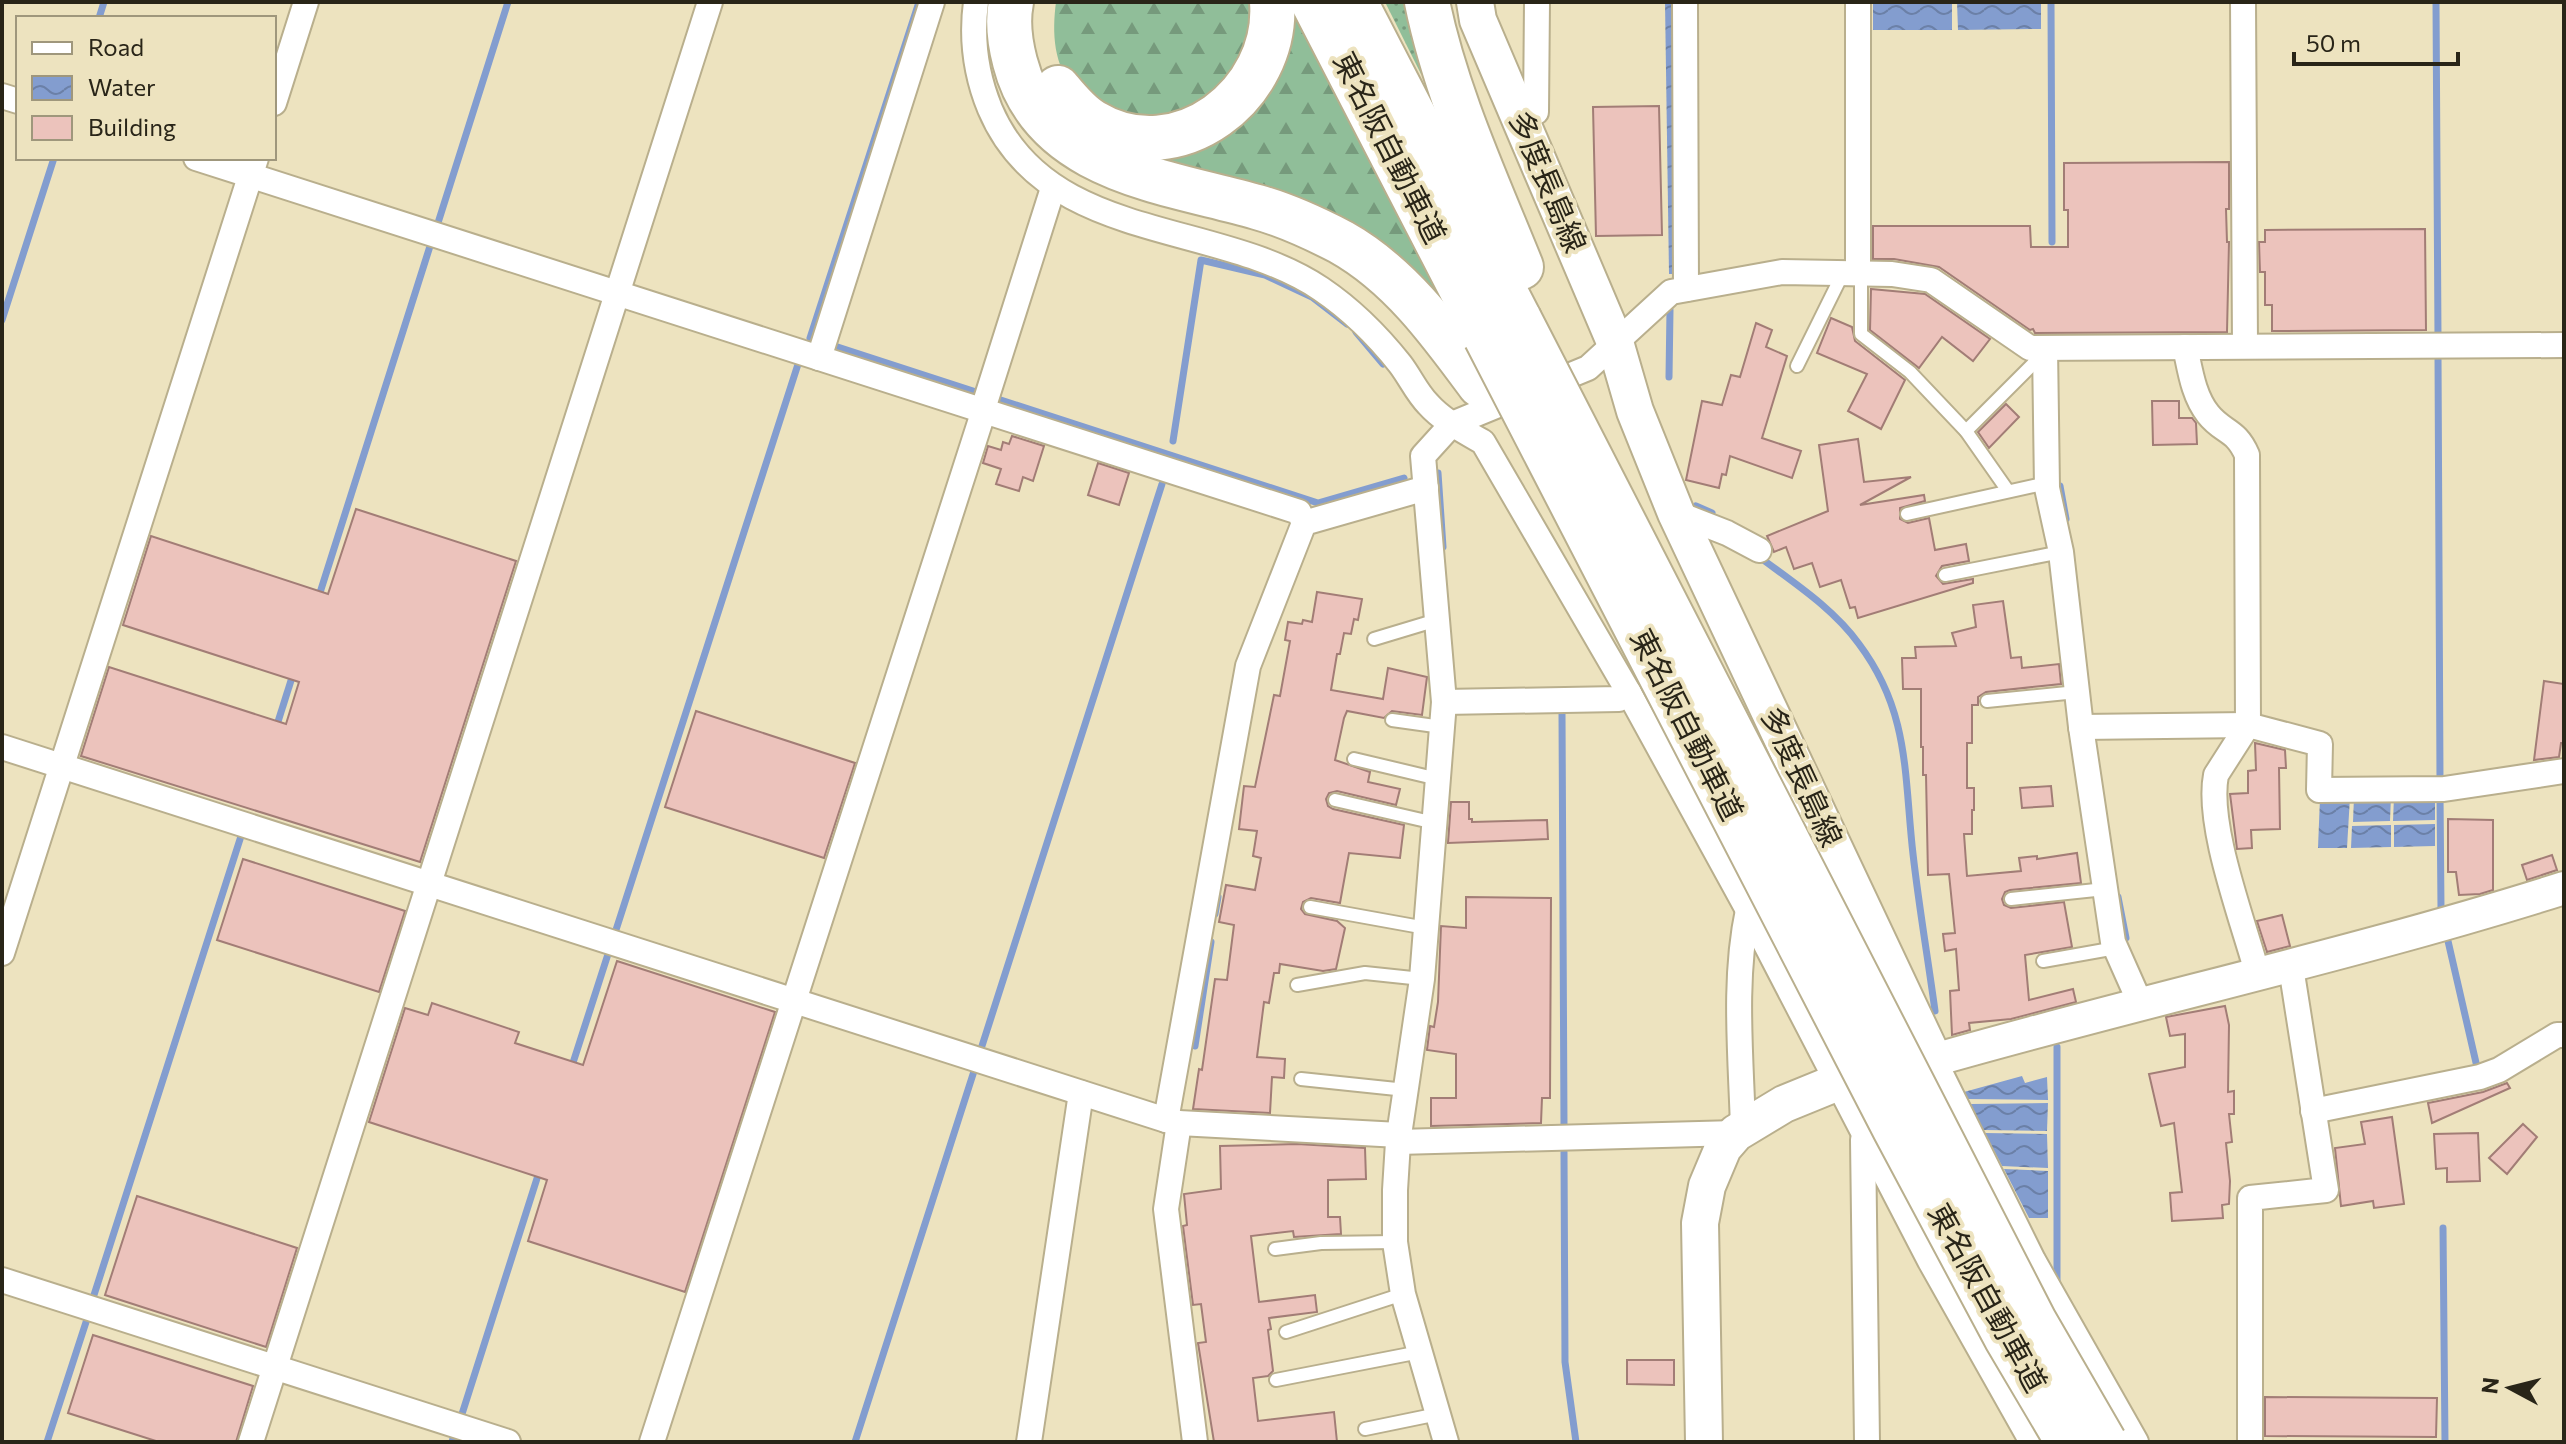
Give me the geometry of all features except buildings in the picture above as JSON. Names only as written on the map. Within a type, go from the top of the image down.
[{"type":"highway","points":[[1011,2],[1010,45],[1019,78],[1033,106],[1057,133],[1089,155],[1127,173],[1259,207],[1302,222],[1344,244],[1381,269],[1414,302],[1480,385],[1741,792]]},
{"type":"highway","points":[[1039,2],[1036,18],[1043,57],[1059,89],[1073,106],[1092,122],[1115,132],[1154,137],[1175,134],[1211,120],[1241,97],[1254,79],[1267,50],[1273,16],[1272,2]]},
{"type":"highway","name":"東名阪自動車道","points":[[1313,2],[1514,322]]},
{"type":"highway","name":"東名阪自動車道","points":[[1355,2],[1741,792],[1902,1143],[2006,1337],[2068,1442]]},
{"type":"highway","points":[[1427,2],[1439,54],[1464,125],[1514,322],[1572,390],[1728,701],[1741,792]]},
{"type":"highway","name":"東名阪自動車道","points":[[1741,792],[2104,1442]]},
{"type":"main road","name":"多度長島線","points":[[1475,2],[1478,20],[1615,342],[1635,411],[1676,513],[1934,1060]]},
{"type":"main road","points":[[1704,1442],[1700,1223],[1707,1186],[1716,1161],[1740,1131],[1784,1104],[1838,1082],[1934,1060]]},
{"type":"street","points":[[276,97],[306,2]]},
{"type":"street","points":[[251,1442],[710,2]]},
{"type":"street","points":[[822,348],[932,2]]},
{"type":"street","points":[[976,2],[974,54],[982,89],[998,127],[1020,157],[1053,188],[1118,218],[1278,264],[1319,288],[1356,315],[1400,365],[1427,404],[1452,424],[1483,442],[1634,703],[1748,910],[1930,1261],[2032,1442]]},
{"type":"street","points":[[1521,120],[1536,112],[1537,2]]},
{"type":"street","points":[[1685,2],[1686,289]]},
{"type":"street","points":[[1854,273],[1858,2]]},
{"type":"street","points":[[2243,2],[2245,346]]},
{"type":"street","points":[[209,160],[254,167],[617,294],[822,348],[1299,512],[1304,523],[1248,666],[1172,1122],[1166,1209],[1195,1442]]},
{"type":"street","points":[[2,953],[254,167]]},
{"type":"street","points":[[652,1442],[1053,188]]},
{"type":"street","points":[[1446,1442],[1403,1294],[1395,1242],[1395,1190],[1399,1138],[1422,979],[1444,702],[1423,456],[1452,424],[1588,368],[1671,292],[1782,272],[1892,274],[1931,280],[2030,348],[2564,345]]},
{"type":"street","points":[[2185,347],[2193,383],[2208,414],[2240,439],[2247,455],[2248,725],[2216,775],[2215,823],[2258,976]]},
{"type":"street","points":[[2045,348],[2047,483],[2061,552],[2081,727],[2116,948],[2141,1005]]},
{"type":"street","points":[[1304,523],[1426,488]]},
{"type":"street","points":[[1676,513],[1727,533],[1759,550]]},
{"type":"street","points":[[1444,702],[1619,699],[1634,703],[1746,662]]},
{"type":"street","points":[[2081,727],[2248,725],[2320,744],[2319,790],[2444,789],[2564,771]]},
{"type":"street","points":[[2,747],[1172,1122],[1399,1138],[1740,1131],[1740,1005],[1748,910]]},
{"type":"street","points":[[2136,1442],[2033,1260],[1934,1060],[2455,923],[2564,888]]},
{"type":"street","points":[[2250,1442],[2250,1198],[2326,1190],[2291,967]]},
{"type":"street","points":[[2313,1111],[2480,1077],[2499,1070],[2557,1035],[2564,1035]]},
{"type":"street","points":[[1029,1442],[1081,1093]]},
{"type":"street","points":[[1863,1133],[1867,1442]]},
{"type":"street","points":[[2,1280],[508,1442]]},
{"type":"lane","points":[[1797,366],[1854,273]]},
{"type":"lane","points":[[1854,273],[1861,334],[1910,372],[1966,431],[2008,491]]},
{"type":"lane","points":[[1966,431],[2045,348]]},
{"type":"lane","points":[[1907,514],[2047,483]]},
{"type":"lane","points":[[1945,575],[2061,552]]},
{"type":"lane","points":[[1374,639],[1437,620]]},
{"type":"lane","points":[[1987,701],[2077,692]]},
{"type":"lane","points":[[1392,720],[1442,727]]},
{"type":"lane","points":[[1354,759],[1438,779]]},
{"type":"lane","points":[[1335,800],[1435,823]]},
{"type":"lane","points":[[2011,899],[2105,889]]},
{"type":"lane","points":[[1310,907],[1426,928]]},
{"type":"lane","points":[[2043,961],[2116,948]]},
{"type":"lane","points":[[1297,985],[1365,973],[1422,979]]},
{"type":"lane","points":[[1301,1079],[1406,1090]]},
{"type":"lane","points":[[1275,1249],[1321,1243],[1395,1242]]},
{"type":"lane","points":[[1286,1332],[1403,1294]]},
{"type":"lane","points":[[1276,1380],[1420,1352]]},
{"type":"lane","points":[[1365,1429],[1438,1414]]},
{"type":"green space","points":[[1056,2],[1257,2],[1250,61],[1210,109],[1123,122],[1081,95],[1068,81],[1056,49]]},
{"type":"green space","points":[[1291,2],[1441,296],[1430,298],[1133,162],[1173,150]]},
{"type":"green space","points":[[1385,2],[1414,2],[1431,74],[1421,74]]},
{"type":"water","points":[[1665,2],[1677,2],[1680,274],[1669,274]]},
{"type":"water","points":[[1873,2],[1952,2],[1952,30],[1873,30]]},
{"type":"water","points":[[1957,2],[2041,2],[2041,29],[1958,30]]},
{"type":"water","points":[[2391,796],[2390,821],[2353,822],[2354,797]]},
{"type":"water","points":[[2435,796],[2435,820],[2393,821],[2394,797]]},
{"type":"water","points":[[2350,797],[2347,848],[2318,848],[2320,798]]},
{"type":"water","points":[[2435,824],[2435,846],[2394,847],[2394,825]]},
{"type":"water","points":[[2391,825],[2391,847],[2351,848],[2352,826]]},
{"type":"water","points":[[2022,1076],[2025,1083],[2047,1077],[2048,1100],[1968,1099],[1964,1092]]},
{"type":"water","points":[[2048,1103],[2047,1131],[1983,1130],[1970,1104]]},
{"type":"water","points":[[1985,1133],[2047,1134],[2048,1168],[2002,1166]]},
{"type":"water","points":[[2004,1169],[2048,1171],[2048,1218],[2029,1218]]},
{"type":"waterway","points":[[100,16],[104,2]]},
{"type":"waterway","points":[[437,226],[508,2]]},
{"type":"waterway","points":[[919,2],[810,338],[1318,503],[1404,478]]},
{"type":"waterway","points":[[2051,2],[2052,242]]},
{"type":"waterway","points":[[2436,2],[2438,338]]},
{"type":"waterway","points":[[2,320],[53,160]]},
{"type":"waterway","points":[[318,599],[431,243]]},
{"type":"waterway","points":[[1173,441],[1201,260],[1265,275],[1312,297],[1347,324]]},
{"type":"waterway","points":[[1669,377],[1670,310]]},
{"type":"waterway","points":[[1356,332],[1383,364]]},
{"type":"waterway","points":[[2438,355],[2440,781]]},
{"type":"waterway","points":[[615,933],[800,358]]},
{"type":"waterway","points":[[1438,473],[1443,547]]},
{"type":"waterway","points":[[981,1049],[1162,484]]},
{"type":"waterway","points":[[2060,486],[2066,519]]},
{"type":"waterway","points":[[1696,506],[1712,513]]},
{"type":"waterway","points":[[1758,556],[1812,597],[1849,631],[1876,669],[1888,694],[1902,745],[1915,874],[1935,1011]]},
{"type":"waterway","points":[[276,728],[294,671]]},
{"type":"waterway","points":[[1562,713],[1564,1124]]},
{"type":"waterway","points":[[2440,795],[2441,908]]},
{"type":"waterway","points":[[94,1295],[242,833]]},
{"type":"waterway","points":[[1215,914],[1218,897]]},
{"type":"waterway","points":[[2118,897],[2126,938]]},
{"type":"waterway","points":[[2448,941],[2477,1067]]},
{"type":"waterway","points":[[1195,1046],[1211,942]]},
{"type":"waterway","points":[[571,1069],[609,951]]},
{"type":"waterway","points":[[2057,1047],[2057,1281]]},
{"type":"waterway","points":[[855,1442],[975,1068]]},
{"type":"waterway","points":[[1564,1152],[1565,1362],[1576,1442]]},
{"type":"waterway","points":[[462,1414],[540,1169]]},
{"type":"waterway","points":[[2443,1228],[2445,1442]]},
{"type":"waterway","points":[[47,1442],[88,1316]]},
{"type":"waterway","points":[[452,1442],[453,1438]]}]
